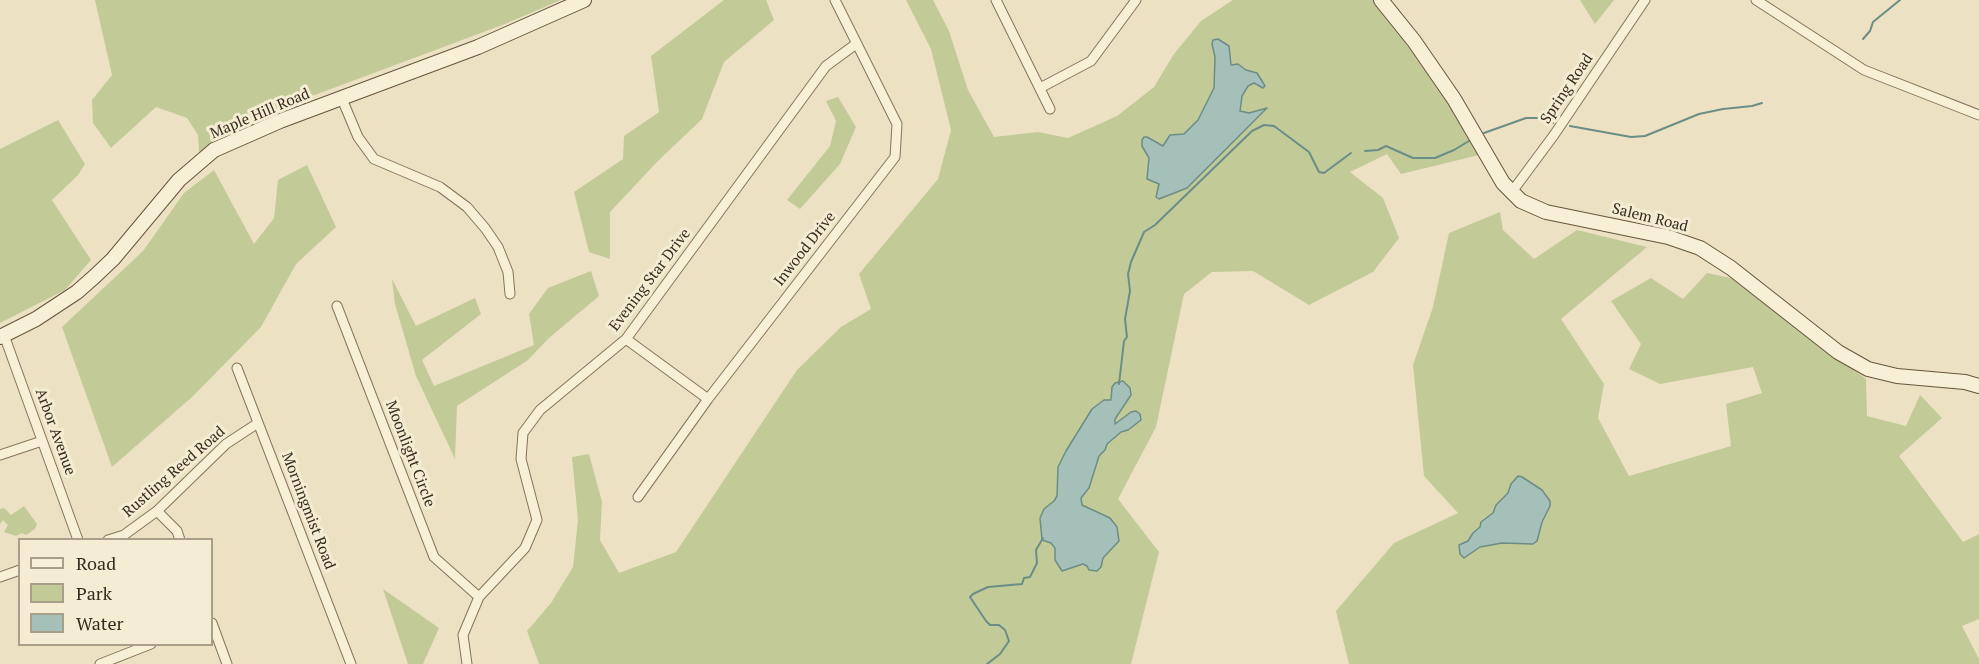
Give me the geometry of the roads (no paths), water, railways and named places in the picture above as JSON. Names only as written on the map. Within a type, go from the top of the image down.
[{"type":"street","name":"Maple Hill Road","points":[[2,336],[36,319],[94,277],[179,180],[214,150],[280,122],[478,46],[584,0]]},
{"type":"street","name":"Inwood Drive","points":[[638,497],[708,399],[895,158],[897,124],[835,0]]},
{"type":"street","points":[[996,0],[1050,109]]},
{"type":"street","points":[[1040,88],[1091,61],[1136,0]]},
{"type":"street","name":"Spring Road","points":[[1511,193],[1560,126],[1645,0]]},
{"type":"street","points":[[1756,0],[1863,70],[1979,115]]},
{"type":"street","name":"Salem Road","points":[[1387,2],[1449,92],[1511,193],[1532,207],[1546,212],[1668,237],[1700,248],[1721,261],[1838,352],[1868,369],[1897,376],[1965,382],[1979,387]]},
{"type":"street","name":"Evening Star Drive","points":[[467,664],[464,635],[479,597],[525,548],[537,520],[521,459],[523,433],[540,410],[626,339],[826,66],[856,44]]},
{"type":"street","points":[[342,99],[358,137],[374,159],[440,187],[466,207],[485,228],[498,248],[508,272],[510,294]]},
{"type":"street","name":"Moonlight Circle","points":[[337,306],[434,557],[479,597]]},
{"type":"street","name":"Arbor Avenue","points":[[2,336],[77,538]]},
{"type":"street","points":[[626,339],[708,399]]},
{"type":"street","name":"Morningmist Road","points":[[237,368],[351,664]]},
{"type":"street","name":"Rustling Reed Road","points":[[114,538],[124,535],[157,511],[226,444],[258,423]]},
{"type":"street","points":[[0,455],[42,441]]},
{"type":"street","points":[[157,511],[177,531],[179,538]]},
{"type":"street","points":[[0,577],[18,571]]},
{"type":"street","points":[[213,625],[228,664]]},
{"type":"street","points":[[100,664],[148,646]]},
{"type":"water","points":[[1218,39],[1229,46],[1231,65],[1238,64],[1246,70],[1257,73],[1265,86],[1263,88],[1254,83],[1248,86],[1242,96],[1240,111],[1249,113],[1267,108],[1187,188],[1159,199],[1156,197],[1159,184],[1147,179],[1149,158],[1142,146],[1142,140],[1147,137],[1163,146],[1170,135],[1184,134],[1198,120],[1214,88],[1215,57],[1212,44],[1213,40]]},
{"type":"water","points":[[1123,381],[1130,388],[1131,395],[1115,419],[1115,424],[1136,411],[1140,414],[1141,420],[1107,444],[1099,456],[1089,488],[1081,498],[1082,505],[1110,518],[1117,527],[1119,541],[1103,558],[1101,567],[1097,571],[1089,570],[1083,564],[1062,571],[1055,560],[1055,548],[1051,543],[1042,540],[1040,518],[1044,509],[1057,496],[1058,467],[1066,451],[1092,409],[1104,400],[1111,400],[1112,387],[1115,383]]},
{"type":"water","points":[[1518,476],[1542,490],[1550,501],[1537,541],[1533,544],[1502,543],[1480,547],[1464,558],[1460,554],[1459,545],[1468,541],[1480,527],[1481,522],[1493,513],[1496,505],[1508,493],[1511,484]]},
{"type":"waterway","points":[[1863,39],[1870,31],[1873,22],[1900,0]]},
{"type":"waterway","points":[[1570,126],[1631,137],[1645,136],[1699,114],[1762,103]]},
{"type":"waterway","points":[[1484,133],[1526,118],[1543,118],[1553,123]]},
{"type":"waterway","points":[[1119,384],[1124,341],[1127,337],[1125,319],[1130,291],[1128,274],[1144,232],[1155,225],[1252,131],[1264,125],[1274,126],[1309,152],[1319,172],[1324,173],[1351,153]]},
{"type":"waterway","points":[[1365,151],[1378,150],[1386,146],[1413,158],[1435,158],[1469,141]]},
{"type":"waterway","points":[[987,664],[1000,654],[1009,641],[1005,630],[999,625],[990,625],[970,597],[988,587],[1022,584],[1024,578],[1030,577],[1037,563],[1036,550],[1043,538]]}]
